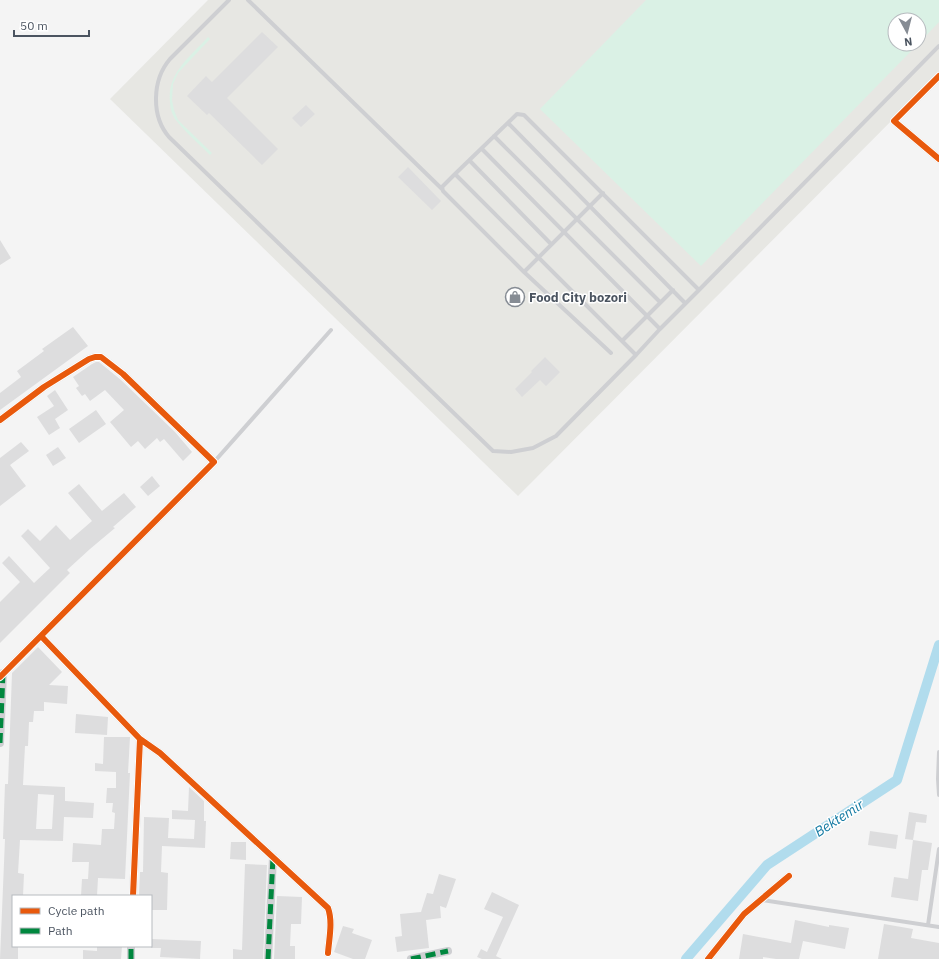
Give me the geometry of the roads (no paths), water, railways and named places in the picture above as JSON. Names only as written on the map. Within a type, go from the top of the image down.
[{"type":"street","points":[[939,76],[894,121],[939,159]]},
{"type":"street","points":[[0,419],[44,387],[89,359],[101,357],[123,374],[214,462],[2,675],[0,742]]},
{"type":"street","points":[[40,636],[140,739],[160,753],[328,908],[330,915],[328,953]]},
{"type":"street","points":[[133,895],[140,739]]},
{"type":"street","points":[[268,959],[273,857]]},
{"type":"street","points":[[708,959],[744,914],[789,876]]},
{"type":"street","points":[[131,947],[131,959]]},
{"type":"street","points":[[411,959],[448,951]]},
{"type":"lane","points":[[229,0],[170,59],[164,69],[158,86],[156,104],[162,128],[169,137],[493,451],[511,452],[533,448],[556,436],[636,355],[660,328],[939,46]]},
{"type":"lane","points":[[248,0],[442,189],[524,272],[611,353]]},
{"type":"lane","points":[[442,189],[442,187],[508,123],[518,114],[524,115],[699,290]]},
{"type":"lane","points":[[508,123],[685,303]]},
{"type":"lane","points":[[494,136],[660,302]]},
{"type":"lane","points":[[482,149],[647,317],[660,328]]},
{"type":"lane","points":[[470,161],[551,244]]},
{"type":"lane","points":[[455,174],[636,355]]},
{"type":"lane","points":[[524,272],[603,194]]},
{"type":"lane","points":[[622,341],[673,290]]},
{"type":"lane","points":[[214,462],[331,330]]},
{"type":"lane","points":[[939,752],[939,795]]},
{"type":"lane","points":[[928,925],[939,849]]},
{"type":"lane","points":[[761,900],[939,927]]},
{"type":"waterway","name":"Bektemir","points":[[686,959],[767,865],[897,780],[939,645]]},
{"type":"place","name":"Food City bozori","points":[[515,297]]}]
